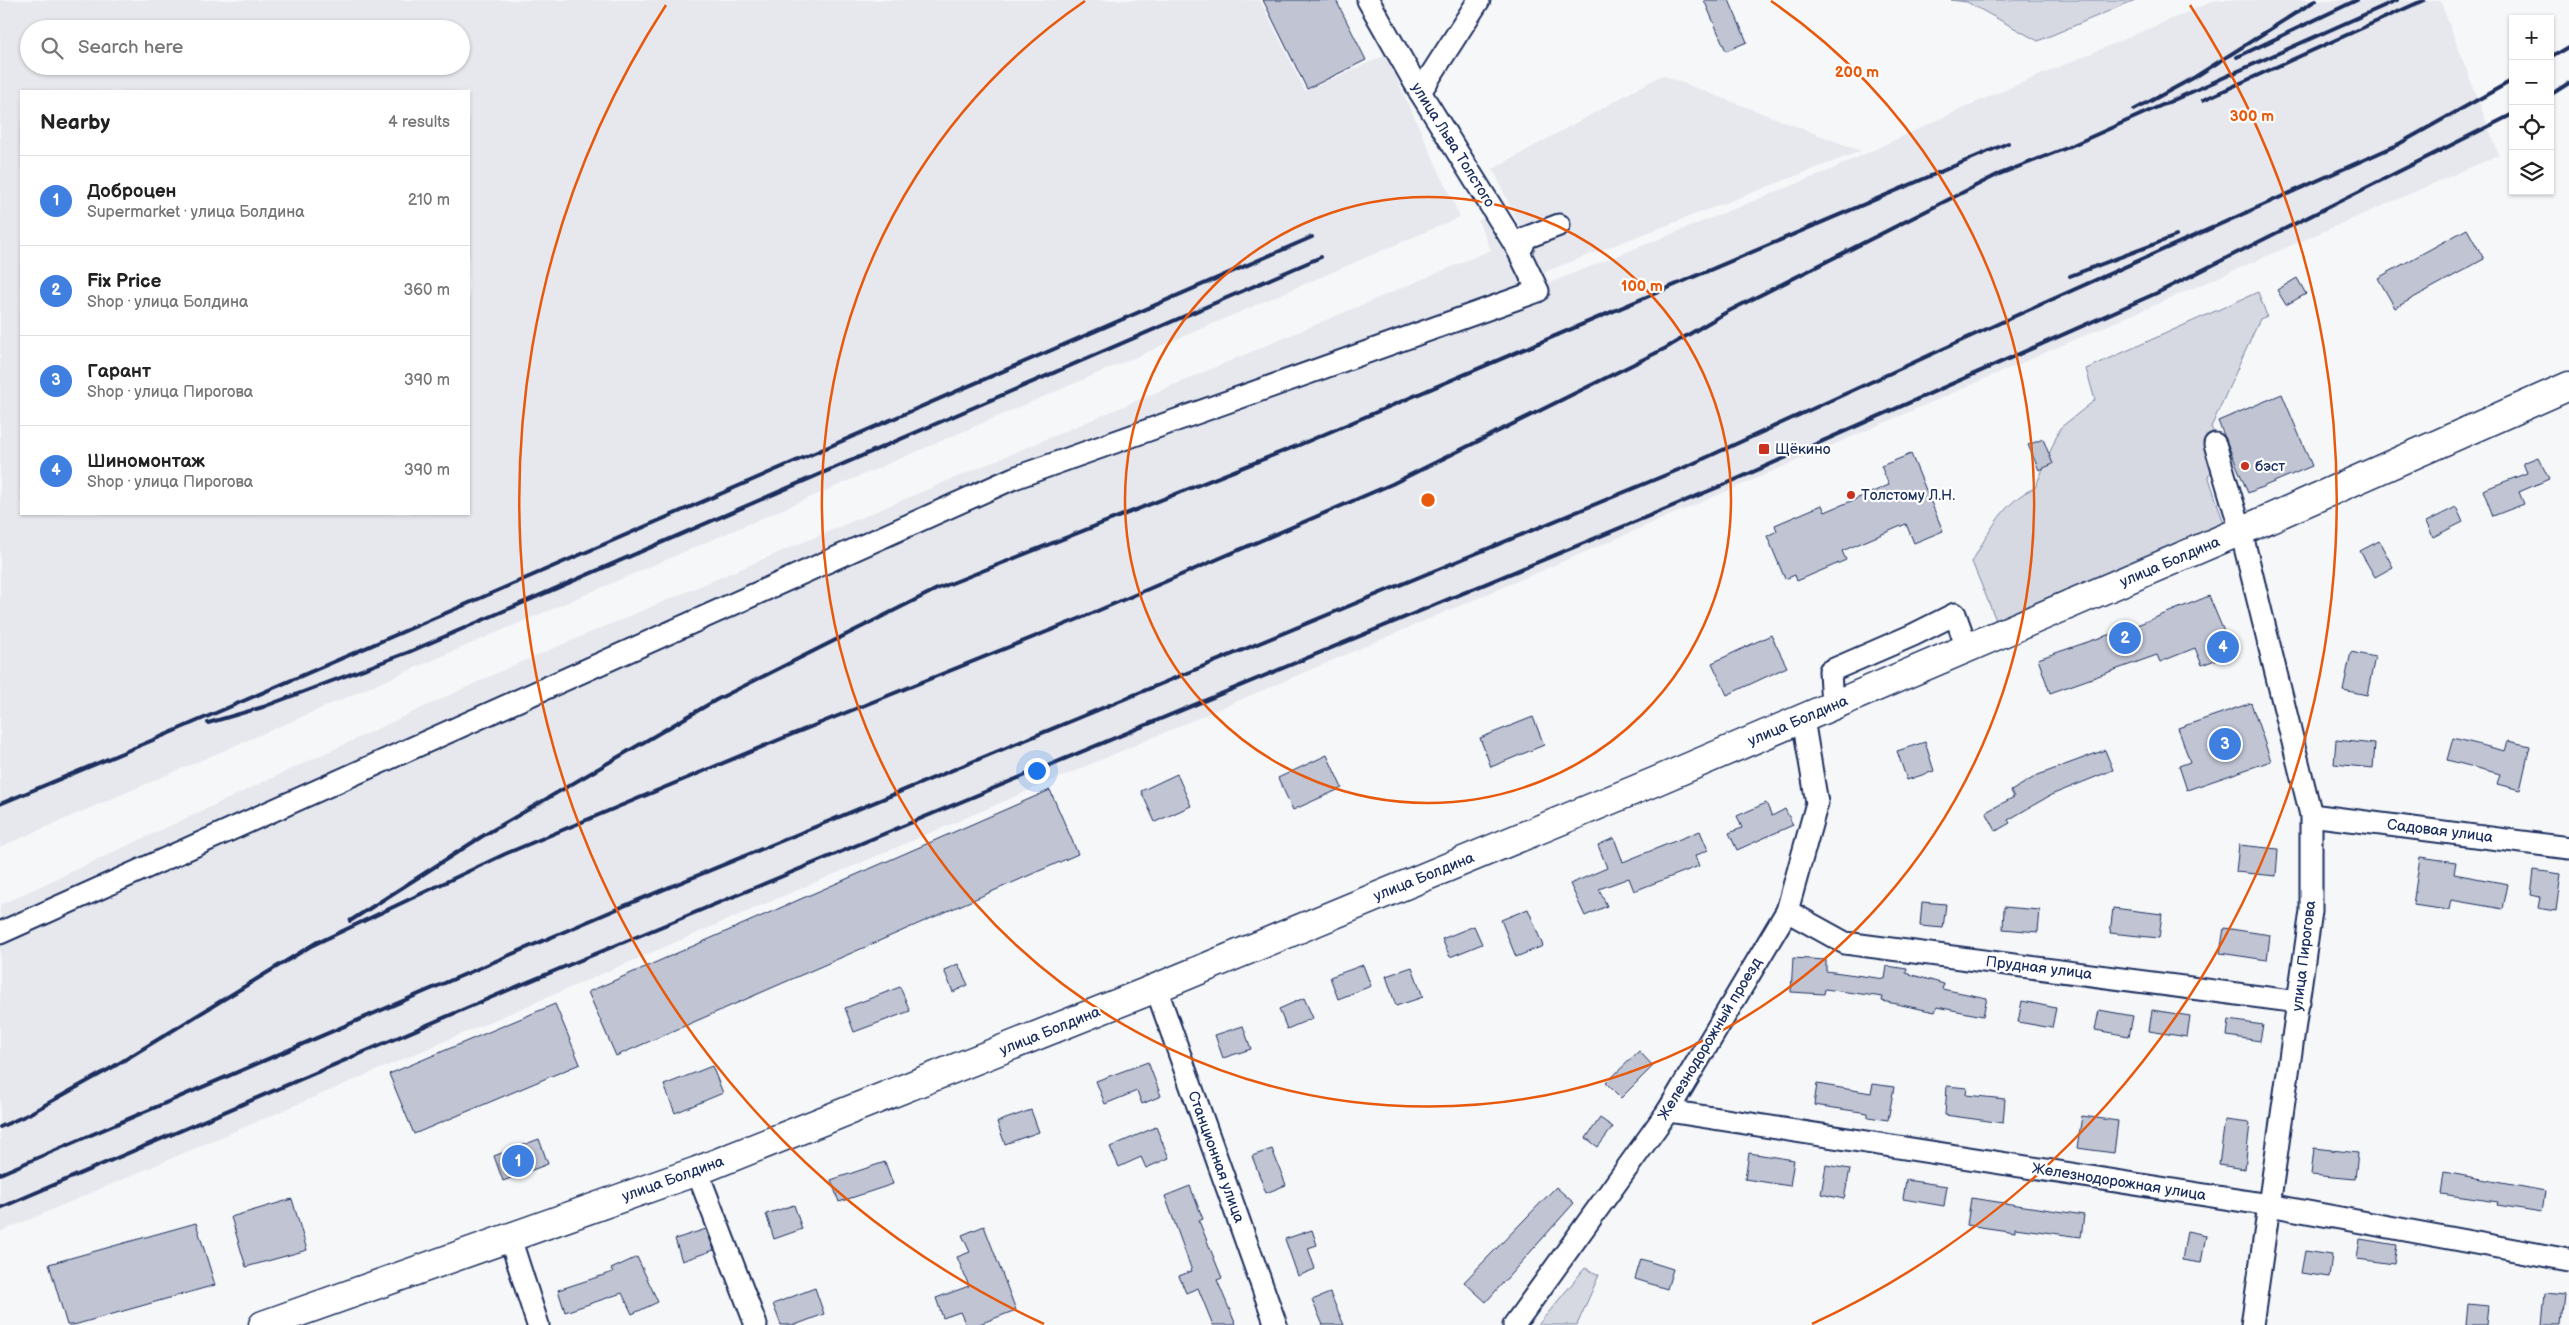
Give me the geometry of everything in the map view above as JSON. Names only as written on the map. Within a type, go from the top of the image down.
[{"type":"main road","name":"улица Болдина","points":[[262,1325],[697,1171],[1156,988],[1803,719],[2242,531],[2569,386]]},
{"type":"street","name":"улица Льва Толстого","points":[[0,933],[1014,478],[1538,291],[1517,248],[1420,92],[1368,0]]},
{"type":"street","points":[[1420,92],[1479,0]]},
{"type":"street","points":[[1517,248],[1523,245],[1525,238],[1559,225]]},
{"type":"street","name":"улица Пирогова","points":[[2215,444],[2242,531],[2311,815],[2311,911],[2252,1325]]},
{"type":"street","points":[[1832,706],[1830,671],[1913,635],[1955,614],[1967,648]]},
{"type":"street","name":"Железнодорожный проезд","points":[[1514,1325],[1668,1110],[1787,911],[1817,803],[1803,719]]},
{"type":"street","name":"Садовая улица","points":[[2311,815],[2569,848]]},
{"type":"street","name":"Прудная улица","points":[[1787,911],[1845,943],[2299,1002]]},
{"type":"street","name":"Станционная улица","points":[[1156,988],[1276,1325]]},
{"type":"street","name":"Железнодорожная улица","points":[[1668,1110],[2268,1205],[2569,1260]]},
{"type":"street","points":[[697,1171],[756,1325]]},
{"type":"street","points":[[510,1238],[538,1325]]},
{"type":"shaded area","points":[[0,0],[1260,0],[1305,91],[1386,55],[1460,217],[0,847]]},
{"type":"shaded area","points":[[1951,0],[2135,0],[2038,41],[1967,2]]},
{"type":"shaded area","points":[[2216,0],[2440,0],[2499,155],[1732,489],[0,1232],[0,905],[512,666],[1491,250],[1478,221],[1504,204],[1542,286],[1826,172],[1972,104]]},
{"type":"shaded area","points":[[1662,75],[1861,151],[1539,274],[1525,238],[1493,169]]},
{"type":"shaded area","points":[[2258,292],[2267,316],[2260,319],[2211,427],[2228,461],[2208,475],[2226,530],[2000,630],[1972,562],[2006,509],[2024,493],[2035,488],[2060,428],[2095,400],[2086,369]]},
{"type":"shaded area","points":[[1585,1268],[1599,1275],[1577,1325],[1538,1325]]},
{"type":"building","points":[[1263,0],[1336,0],[1366,60],[1307,89]]},
{"type":"building","points":[[1704,0],[1729,0],[1747,42],[1726,51]]},
{"type":"building","points":[[2467,229],[2484,259],[2395,308],[2378,278]]},
{"type":"building","points":[[2297,278],[2306,294],[2286,305],[2277,290]]},
{"type":"building","points":[[2282,394],[2312,466],[2248,493],[2218,421]]},
{"type":"building","points":[[2043,439],[2053,464],[2039,470],[2028,445]]},
{"type":"building","points":[[1911,454],[1943,531],[1914,543],[1906,524],[1842,551],[1846,560],[1797,581],[1795,575],[1785,579],[1767,536],[1777,531],[1775,525],[1822,505],[1825,512],[1889,485],[1881,466]]},
{"type":"building","points":[[2538,457],[2549,479],[2519,492],[2524,504],[2493,516],[2483,490],[2527,473],[2523,463]]},
{"type":"building","points":[[2456,507],[2463,522],[2433,537],[2426,522]]},
{"type":"building","points":[[2379,541],[2393,567],[2375,577],[2360,551]]},
{"type":"building","points":[[2209,596],[2233,653],[2202,665],[2195,648],[2160,662],[2157,655],[2050,693],[2038,659],[2137,625]]},
{"type":"building","points":[[1771,635],[1787,667],[1727,695],[1712,663]]},
{"type":"building","points":[[2351,652],[2375,657],[2367,695],[2343,690]]},
{"type":"building","points":[[2251,703],[2271,761],[2187,790],[2179,766],[2190,762],[2178,728]]},
{"type":"building","points":[[1533,717],[1544,745],[1491,767],[1480,738]]},
{"type":"building","points":[[2453,738],[2505,751],[2508,741],[2530,746],[2520,790],[2497,784],[2500,774],[2447,760]]},
{"type":"building","points":[[2336,740],[2375,744],[2373,768],[2334,764]]},
{"type":"building","points":[[1925,742],[1934,771],[1907,780],[1897,751]]},
{"type":"building","points":[[2105,750],[2113,770],[2051,795],[2008,820],[2010,823],[1996,831],[1986,812],[2014,797],[2011,791],[2038,775]]},
{"type":"building","points":[[1327,755],[1342,788],[1293,810],[1278,778]]},
{"type":"building","points":[[1177,774],[1191,806],[1155,822],[1141,791]]},
{"type":"building","points":[[1050,790],[1078,854],[616,1056],[588,992]]},
{"type":"building","points":[[1766,803],[1772,816],[1785,809],[1793,825],[1737,850],[1729,833],[1742,828],[1737,816]]},
{"type":"building","points":[[1700,831],[1708,850],[1695,856],[1699,866],[1634,891],[1629,878],[1599,889],[1607,906],[1585,916],[1570,884],[1607,868],[1598,845],[1614,838],[1623,862]]},
{"type":"building","points":[[2239,845],[2278,849],[2276,876],[2236,872]]},
{"type":"building","points":[[2420,857],[2456,862],[2454,874],[2508,884],[2503,909],[2451,900],[2449,910],[2413,905]]},
{"type":"building","points":[[2534,870],[2561,874],[2556,911],[2538,908],[2540,897],[2531,895]]},
{"type":"building","points":[[1922,902],[1946,904],[1943,928],[1920,926]]},
{"type":"building","points":[[2004,907],[2040,910],[2038,932],[2003,929]]},
{"type":"building","points":[[2113,908],[2162,914],[2159,938],[2110,933]]},
{"type":"building","points":[[1528,909],[1543,946],[1516,957],[1501,920]]},
{"type":"building","points":[[1474,926],[1482,944],[1450,957],[1442,939]]},
{"type":"building","points":[[2224,928],[2270,935],[2267,960],[2220,953]]},
{"type":"building","points":[[1793,958],[1826,960],[1826,971],[1885,979],[1887,966],[1907,969],[1906,973],[1944,984],[1942,989],[1987,998],[1983,1016],[1937,1007],[1935,1012],[1882,1001],[1883,997],[1825,989],[1824,994],[1791,992]]},
{"type":"building","points":[[958,964],[968,985],[953,992],[944,970]]},
{"type":"building","points":[[1363,965],[1371,986],[1338,999],[1330,977]]},
{"type":"building","points":[[1412,967],[1423,997],[1396,1006],[1386,976]]},
{"type":"building","points":[[900,987],[910,1011],[854,1032],[845,1008]]},
{"type":"building","points":[[1304,998],[1313,1018],[1287,1029],[1279,1009]]},
{"type":"building","points":[[2022,1001],[2056,1008],[2052,1028],[2018,1022]]},
{"type":"building","points":[[555,1004],[580,1064],[414,1134],[389,1074]]},
{"type":"building","points":[[2099,1010],[2133,1016],[2129,1036],[2095,1030]]},
{"type":"building","points":[[2152,1010],[2190,1016],[2187,1037],[2149,1031]]},
{"type":"building","points":[[2229,1020],[2263,1025],[2260,1041],[2227,1036]]},
{"type":"building","points":[[1243,1026],[1251,1049],[1223,1058],[1215,1035]]},
{"type":"building","points":[[1639,1051],[1653,1066],[1621,1098],[1606,1083]]},
{"type":"building","points":[[1148,1062],[1161,1096],[1142,1104],[1137,1091],[1105,1104],[1096,1081]]},
{"type":"building","points":[[712,1066],[723,1093],[675,1113],[664,1085]]},
{"type":"building","points":[[1817,1084],[1871,1093],[1873,1084],[1894,1087],[1888,1120],[1868,1117],[1868,1113],[1814,1105]]},
{"type":"building","points":[[1947,1086],[1967,1088],[1966,1095],[2005,1099],[2003,1123],[1945,1115]]},
{"type":"building","points":[[1031,1110],[1039,1132],[1005,1144],[997,1122]]},
{"type":"building","points":[[2082,1116],[2118,1121],[2114,1153],[2077,1148]]},
{"type":"building","points":[[1600,1118],[1613,1127],[1598,1147],[1586,1138]]},
{"type":"building","points":[[2225,1120],[2250,1123],[2245,1169],[2219,1165]]},
{"type":"building","points":[[1156,1127],[1169,1158],[1146,1168],[1141,1157],[1119,1167],[1110,1147]]},
{"type":"building","points":[[539,1139],[548,1164],[503,1181],[494,1156]]},
{"type":"building","points":[[2314,1148],[2358,1153],[2355,1179],[2311,1175]]},
{"type":"building","points":[[1272,1149],[1286,1185],[1266,1193],[1252,1156]]},
{"type":"building","points":[[1749,1153],[1794,1160],[1790,1186],[1745,1179]]},
{"type":"building","points":[[885,1162],[893,1184],[839,1202],[831,1180]]},
{"type":"building","points":[[1826,1165],[1850,1169],[1844,1199],[1821,1194]]},
{"type":"building","points":[[2444,1172],[2545,1191],[2542,1212],[2497,1205],[2498,1202],[2441,1194]]},
{"type":"building","points":[[1906,1180],[1947,1186],[1944,1206],[1903,1199]]},
{"type":"building","points":[[1190,1186],[1203,1219],[1199,1221],[1222,1278],[1217,1280],[1236,1325],[1213,1325],[1198,1288],[1186,1293],[1179,1276],[1192,1271],[1165,1196]]},
{"type":"building","points":[[1556,1187],[1574,1203],[1486,1302],[1464,1282]]},
{"type":"building","points":[[1971,1198],[2084,1215],[2081,1237],[2015,1228],[2015,1232],[1967,1225]]},
{"type":"building","points":[[292,1199],[307,1250],[246,1267],[231,1217]]},
{"type":"building","points":[[794,1205],[802,1229],[774,1239],[766,1214]]},
{"type":"building","points":[[196,1223],[215,1285],[74,1325],[67,1325],[49,1264]]},
{"type":"building","points":[[984,1226],[1016,1310],[977,1325],[966,1325],[960,1312],[943,1318],[936,1298],[969,1286],[957,1257],[970,1252],[962,1235]]},
{"type":"building","points":[[706,1229],[714,1250],[682,1261],[675,1239]]},
{"type":"building","points":[[1312,1230],[1317,1245],[1308,1248],[1315,1269],[1298,1276],[1285,1239]]},
{"type":"building","points":[[2187,1231],[2206,1235],[2201,1263],[2182,1260]]},
{"type":"building","points":[[2360,1239],[2397,1245],[2394,1264],[2357,1259]]},
{"type":"building","points":[[2305,1251],[2332,1255],[2329,1277],[2301,1273]]},
{"type":"building","points":[[637,1257],[658,1302],[632,1314],[622,1293],[565,1312],[558,1290],[613,1272],[611,1269]]},
{"type":"building","points":[[1641,1259],[1673,1269],[1667,1289],[1635,1279]]},
{"type":"building","points":[[815,1288],[824,1314],[795,1325],[781,1325],[773,1304]]},
{"type":"building","points":[[1330,1293],[1344,1325],[1323,1325],[1312,1300]]},
{"type":"building","points":[[2545,1293],[2564,1295],[2561,1325],[2542,1325]]},
{"type":"building","points":[[2468,1304],[2488,1306],[2486,1325],[2466,1325]]},
{"type":"railway","points":[[2134,110],[2195,77],[2316,0]]},
{"type":"railway","points":[[2237,57],[2357,0]]},
{"type":"railway","points":[[313,945],[505,854],[788,736],[1081,618],[1392,484],[1666,348],[1725,313],[1997,175],[2064,149],[2397,0]]},
{"type":"railway","points":[[2203,100],[2424,0]]},
{"type":"railway","points":[[2554,56],[2569,47]]},
{"type":"railway","points":[[0,1174],[631,903],[1690,465],[2015,316],[2397,145],[2509,82]]},
{"type":"railway","points":[[2554,92],[2569,83]]},
{"type":"railway","points":[[0,1208],[511,989],[1728,483],[2159,292],[2509,116]]},
{"type":"railway","points":[[350,921],[481,837],[716,700],[937,589],[1299,445],[2008,143]]},
{"type":"railway","points":[[2070,276],[2176,236]]},
{"type":"railway","points":[[0,804],[165,735],[1312,237]]},
{"type":"railway","points":[[208,723],[263,707],[409,652],[1321,257]]},
{"type":"railway","points":[[0,1127],[27,1115],[113,1067],[319,941]]},
{"type":"place","name":"Щёкино","points":[[1764,449]]},
{"type":"place","name":"бэст","points":[[2245,466]]},
{"type":"place","name":"Толстому Л.Н.","points":[[1851,495]]},
{"type":"place","name":"Fix Price","points":[[2125,638]]},
{"type":"place","name":"Шиномонтаж","points":[[2223,647]]},
{"type":"place","name":"Гарант","points":[[2225,744]]},
{"type":"place","name":"Доброцен","points":[[518,1161]]}]
